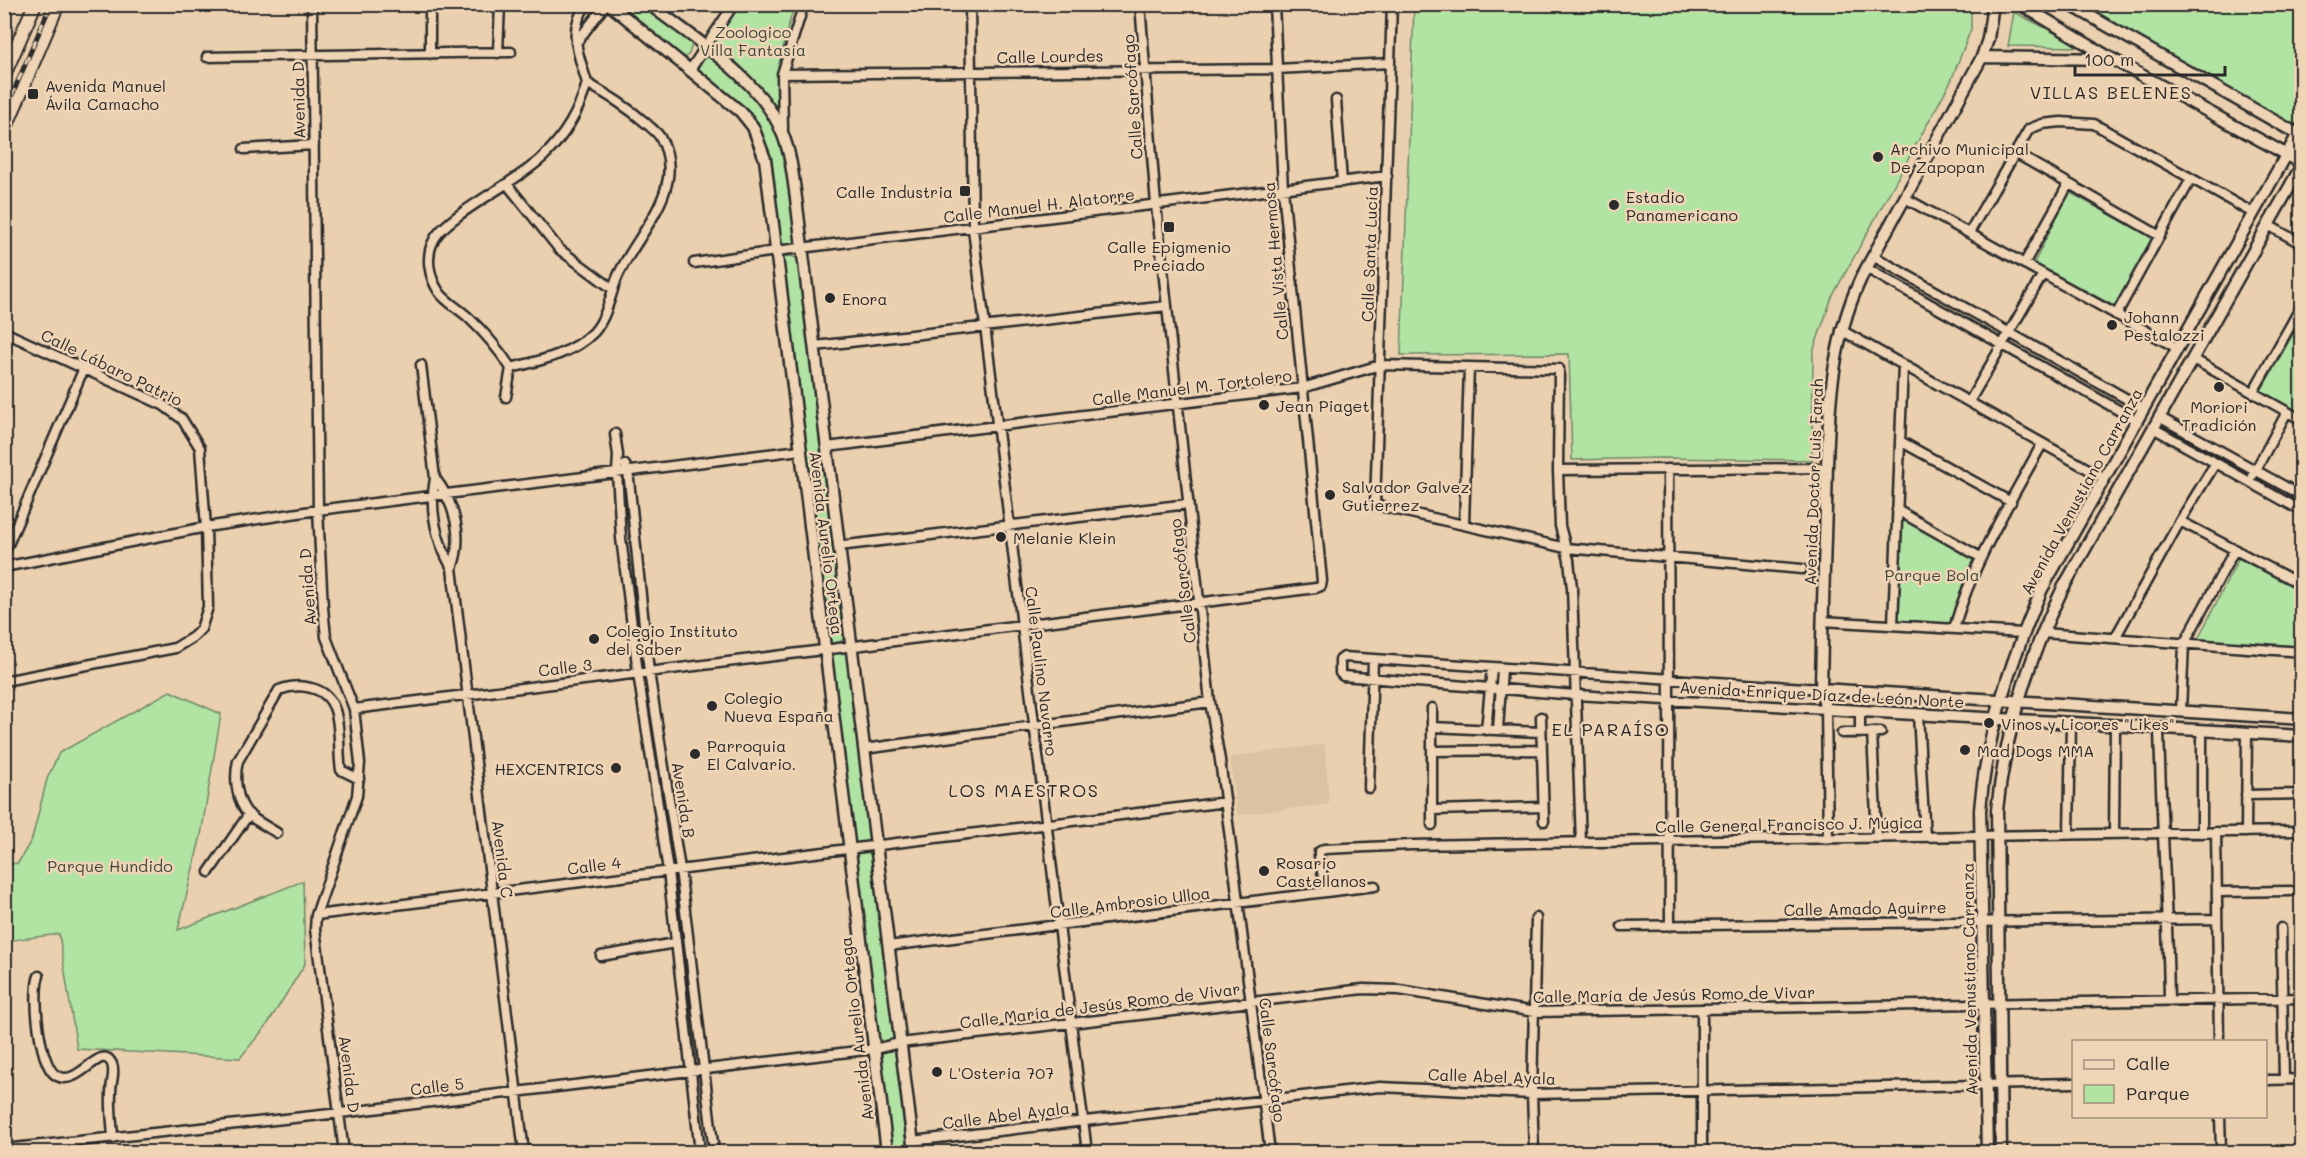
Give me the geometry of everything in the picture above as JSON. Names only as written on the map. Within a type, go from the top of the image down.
[{"type":"main road","points":[[4,75],[35,4]]},
{"type":"main road","points":[[6,123],[59,4]]},
{"type":"street","name":"Avenida D","points":[[312,4],[318,510],[326,638],[354,710],[359,779],[350,819],[316,915],[315,929],[344,1152]]},
{"type":"street","points":[[430,4],[430,54]]},
{"type":"street","points":[[498,52],[500,4]]},
{"type":"street","points":[[506,397],[511,368],[498,348],[471,319],[439,292],[428,267],[430,251],[434,238],[451,221],[542,159],[571,124],[582,103],[587,83],[576,43],[575,27],[578,15],[586,4]]},
{"type":"street","points":[[575,27],[593,4]]},
{"type":"street","points":[[576,43],[607,4]]},
{"type":"street","name":"Avenida Aurelio Ortega","points":[[607,4],[741,112],[753,128],[765,159],[887,1152]]},
{"type":"street","name":"Avenida Aurelio Ortega","points":[[649,4],[742,77],[756,91],[783,134],[793,175],[913,1147]]},
{"type":"street","points":[[690,70],[734,4]]},
{"type":"street","points":[[783,134],[782,74],[804,4]]},
{"type":"street","points":[[970,4],[973,229]]},
{"type":"street","name":"Calle Sarcófago","points":[[1140,4],[1156,205],[1188,504],[1201,602],[1210,702],[1226,802],[1270,1152]]},
{"type":"street","name":"Calle Vista Hermosa","points":[[1274,4],[1282,189],[1323,581],[1321,586]]},
{"type":"street","name":"Calle Santa Lucía","points":[[1392,4],[1376,505],[1464,524]]},
{"type":"street","name":"Avenida Doctor Luis Farah","points":[[1826,709],[1821,689],[1827,468],[1831,377],[1841,330],[1854,292],[1866,268],[1982,57],[1988,39],[1993,4]]},
{"type":"street","points":[[2020,4],[2112,59],[2301,164]]},
{"type":"street","points":[[2069,4],[2300,132]]},
{"type":"street","points":[[207,57],[511,52]]},
{"type":"street","points":[[1982,57],[2112,59]]},
{"type":"street","name":"Calle Lourdes","points":[[782,74],[1277,69],[1390,63]]},
{"type":"street","points":[[511,368],[533,363],[581,343],[595,331],[607,311],[618,276],[660,205],[667,181],[668,158],[660,135],[627,106],[587,83]]},
{"type":"street","points":[[1336,100],[1342,182]]},
{"type":"street","points":[[1969,233],[2029,129],[2042,124],[2061,122],[2094,124],[2253,213]]},
{"type":"street","name":"Avenida Venustiano Carranza","points":[[1987,1152],[1982,790],[2000,700],[2023,633],[2042,589],[2300,132]]},
{"type":"street","points":[[244,149],[314,146]]},
{"type":"street","points":[[2015,153],[2160,236]]},
{"type":"street","name":"Avenida Venustiano Carranza","points":[[2001,1152],[1996,836],[2000,781],[2020,701],[2042,633],[2063,588],[2301,164]]},
{"type":"street","name":"Calle Manuel H. Alatorre","points":[[694,263],[1387,176]]},
{"type":"street","points":[[2116,315],[2191,179]]},
{"type":"street","points":[[507,183],[559,249],[613,289]]},
{"type":"street","points":[[2024,264],[2068,185]]},
{"type":"street","points":[[1905,198],[2177,348]]},
{"type":"street","points":[[2268,225],[2301,244]]},
{"type":"street","name":"Calle Paulino Navarro","points":[[973,229],[1087,1152]]},
{"type":"street","points":[[1873,256],[2143,408]]},
{"type":"street","points":[[1866,268],[2136,420]]},
{"type":"street","points":[[1969,402],[2043,274]]},
{"type":"street","points":[[2253,392],[2301,305]]},
{"type":"street","points":[[814,346],[1167,306]]},
{"type":"street","points":[[1841,330],[2104,478]]},
{"type":"street","name":"Calle Lábaro Patrio","points":[[4,332],[163,405],[190,428],[200,448],[206,527],[208,607],[201,629],[175,648],[4,681]]},
{"type":"street","points":[[2193,359],[2301,420]]},
{"type":"street","name":"Avenida C","points":[[421,365],[435,478],[431,496],[440,544],[452,568],[524,1152]]},
{"type":"street","name":"Calle Manuel M. Tortolero","points":[[827,447],[1302,388],[1380,365],[1559,369],[1558,470]]},
{"type":"street","points":[[1893,625],[1903,365]]},
{"type":"street","points":[[1470,367],[1464,524],[1566,548],[1802,569]]},
{"type":"street","points":[[4,554],[84,368]]},
{"type":"street","points":[[2250,481],[2286,412]]},
{"type":"street","points":[[2159,417],[2301,496]]},
{"type":"street","points":[[2153,428],[2301,511]]},
{"type":"street","name":"Avenida B","points":[[615,434],[621,538],[638,673],[668,871],[700,1152]]},
{"type":"street","points":[[1900,441],[2011,502]]},
{"type":"street","points":[[1954,628],[1980,557],[2043,444]]},
{"type":"street","points":[[4,567],[206,527],[318,510],[801,450]]},
{"type":"street","name":"Avenida B","points":[[618,455],[628,470],[649,672],[680,869],[714,1152]]},
{"type":"street","points":[[2115,638],[2180,521],[2215,464]]},
{"type":"street","points":[[1581,843],[1572,588],[1560,526],[1558,470],[1827,468]]},
{"type":"street","points":[[1668,469],[1667,701],[1670,926]]},
{"type":"street","name":"Avenida C","points":[[435,478],[447,494],[459,543],[452,568]]},
{"type":"street","points":[[839,546],[1188,504]]},
{"type":"street","points":[[1897,510],[1980,557]]},
{"type":"street","points":[[2180,521],[2301,585]]},
{"type":"street","points":[[2181,711],[2184,644],[2235,549]]},
{"type":"street","name":"Calle 3","points":[[354,710],[1321,586]]},
{"type":"street","points":[[1822,621],[2023,633]]},
{"type":"street","points":[[2042,633],[2301,652]]},
{"type":"street","name":"Avenida Enrique Díaz de León Norte","points":[[2301,719],[1342,658],[1341,675],[1667,701],[2301,736]]},
{"type":"street","points":[[1369,788],[1373,660]]},
{"type":"street","points":[[1486,730],[1491,688],[1497,668]]},
{"type":"street","points":[[1497,668],[1501,689],[1498,730]]},
{"type":"street","points":[[277,833],[249,814],[241,801],[235,774],[238,761],[279,690],[288,686],[316,689],[330,698],[338,720],[341,770],[359,779]]},
{"type":"street","points":[[864,749],[949,739],[958,734],[1210,702]]},
{"type":"street","points":[[1432,708],[1432,825]]},
{"type":"street","points":[[1826,709],[1828,839]]},
{"type":"street","points":[[1860,711],[1860,733]]},
{"type":"street","points":[[1918,714],[1925,837]]},
{"type":"street","points":[[1541,717],[1544,821]]},
{"type":"street","points":[[2069,835],[2071,723]]},
{"type":"street","points":[[2115,726],[2115,834]]},
{"type":"street","points":[[1432,727],[1541,732]]},
{"type":"street","points":[[2159,728],[2162,833],[2168,920],[2169,1001]]},
{"type":"street","points":[[2202,730],[2202,833]]},
{"type":"street","points":[[1842,733],[1876,732],[1877,838]]},
{"type":"street","points":[[2246,832],[2247,733]]},
{"type":"street","points":[[1432,751],[1542,750]]},
{"type":"street","points":[[2246,795],[2301,794]]},
{"type":"street","name":"Calle 4","points":[[316,915],[1226,802]]},
{"type":"street","points":[[1433,810],[1543,807]]},
{"type":"street","points":[[208,872],[249,814]]},
{"type":"street","name":"Calle General Francisco J. Múgica","points":[[1326,892],[1318,856],[1324,849],[1422,845],[2301,831]]},
{"type":"street","points":[[2216,832],[2219,1040]]},
{"type":"street","name":"Calle Ambrosio Ulloa","points":[[888,946],[1375,886]]},
{"type":"street","points":[[2217,892],[2291,891]]},
{"type":"street","points":[[1534,1152],[1532,1094],[1536,918]]},
{"type":"street","name":"Calle Amado Aguirre","points":[[1622,926],[2217,919]]},
{"type":"street","points":[[2281,928],[2284,1079]]},
{"type":"street","points":[[601,956],[675,943]]},
{"type":"street","points":[[39,976],[35,986],[38,1025],[46,1062],[55,1076],[62,1078],[76,1076],[95,1059],[106,1058],[112,1063],[110,1094],[113,1138]]},
{"type":"street","name":"Calle María de Jesús Romo de Vivar","points":[[874,1049],[900,1043],[1381,988],[1535,1012],[2301,998]]},
{"type":"street","points":[[681,993],[694,991]]},
{"type":"street","points":[[1702,1009],[1702,1152]]},
{"type":"street","name":"Calle 5","points":[[4,1149],[340,1113],[874,1049]]},
{"type":"street","points":[[2267,1080],[2301,1079]]},
{"type":"street","name":"Calle Abel Ayala","points":[[913,1147],[1083,1122],[1380,1087],[1532,1094],[2072,1083]]},
{"type":"street","points":[[2220,1118],[2221,1152]]},
{"type":"shaded area","points":[[1325,744],[1329,804],[1237,815],[1230,757]]},
{"type":"green space","points":[[614,5],[643,5],[692,44],[689,54],[682,60]]},
{"type":"green space","name":"Zoologico Villa Fantasía","points":[[737,5],[795,5],[781,59],[777,115],[713,48]]},
{"type":"green space","points":[[1414,5],[1971,5],[1971,29],[1951,81],[1832,297],[1813,352],[1812,460],[1661,458],[1572,460],[1569,354],[1401,355]]},
{"type":"green space","points":[[2084,5],[2301,5],[2302,119],[2297,128],[2084,8]]},
{"type":"green space","points":[[2014,12],[2082,47],[2008,46]]},
{"type":"green space","points":[[705,56],[721,65],[753,95],[767,113],[777,133],[788,174],[795,244],[776,244],[765,158],[753,126],[693,71]]},
{"type":"green space","points":[[2069,192],[2153,238],[2116,307],[2034,263]]},
{"type":"green space","points":[[792,256],[799,260],[830,503],[843,637],[842,641],[833,644],[825,642],[780,257]]},
{"type":"green space","points":[[2301,320],[2301,413],[2261,391]]},
{"type":"green space","name":"Parque Bola","points":[[1902,518],[1974,557],[1965,576],[1951,625],[1899,620]]},
{"type":"green space","points":[[2240,556],[2301,588],[2301,647],[2198,639]]},
{"type":"green space","points":[[836,650],[845,652],[848,657],[870,839],[856,845],[850,844],[826,652]]},
{"type":"green space","name":"Parque Hundido","points":[[170,691],[221,714],[201,835],[178,930],[303,881],[305,964],[267,1025],[240,1058],[77,1049],[59,934],[5,941],[5,865],[18,863],[32,839],[47,779],[59,753]]},
{"type":"green space","points":[[868,852],[872,857],[907,1152],[887,1152],[854,854]]},
{"type":"railway","points":[[4,114],[51,4]]},
{"type":"place","name":"Avenida Manuel Ávila Camacho","points":[[33,94]]},
{"type":"place","name":"Archivo Municipal De Zapopan","points":[[1878,157]]},
{"type":"place","name":"Calle Industria","points":[[965,191]]},
{"type":"place","name":"Estadio Panamericano","points":[[1614,205]]},
{"type":"place","name":"Calle Epigmenio Preciado","points":[[1169,227]]},
{"type":"place","name":"Enora","points":[[830,298]]},
{"type":"place","name":"Johann Pestalozzi","points":[[2112,325]]},
{"type":"place","name":"Moriori Tradición","points":[[2219,387]]},
{"type":"place","name":"Jean Piaget","points":[[1264,405]]},
{"type":"place","name":"Salvador Galvez Gutierrez","points":[[1330,495]]},
{"type":"place","name":"Melanie Klein","points":[[1001,537]]},
{"type":"place","name":"Colegio Instituto del Saber","points":[[594,639]]},
{"type":"place","name":"Colegio Nueva España","points":[[712,706]]},
{"type":"place","name":"Vinos y Licores \"Likes\"","points":[[1989,723]]},
{"type":"place","name":"Mad Dogs MMA","points":[[1965,750]]},
{"type":"place","name":"Parroquia El Calvario.","points":[[695,754]]},
{"type":"place","name":"HEXCENTRICS","points":[[616,768]]},
{"type":"place","name":"Rosario Castellanos","points":[[1264,871]]},
{"type":"place","name":"L'Osteria 707","points":[[937,1072]]},
{"type":"district","name":"VILLAS BELENES","points":[[2111,92]]},
{"type":"district","name":"EL PARAÍSO","points":[[1611,729]]},
{"type":"district","name":"LOS MAESTROS","points":[[1024,790]]}]
